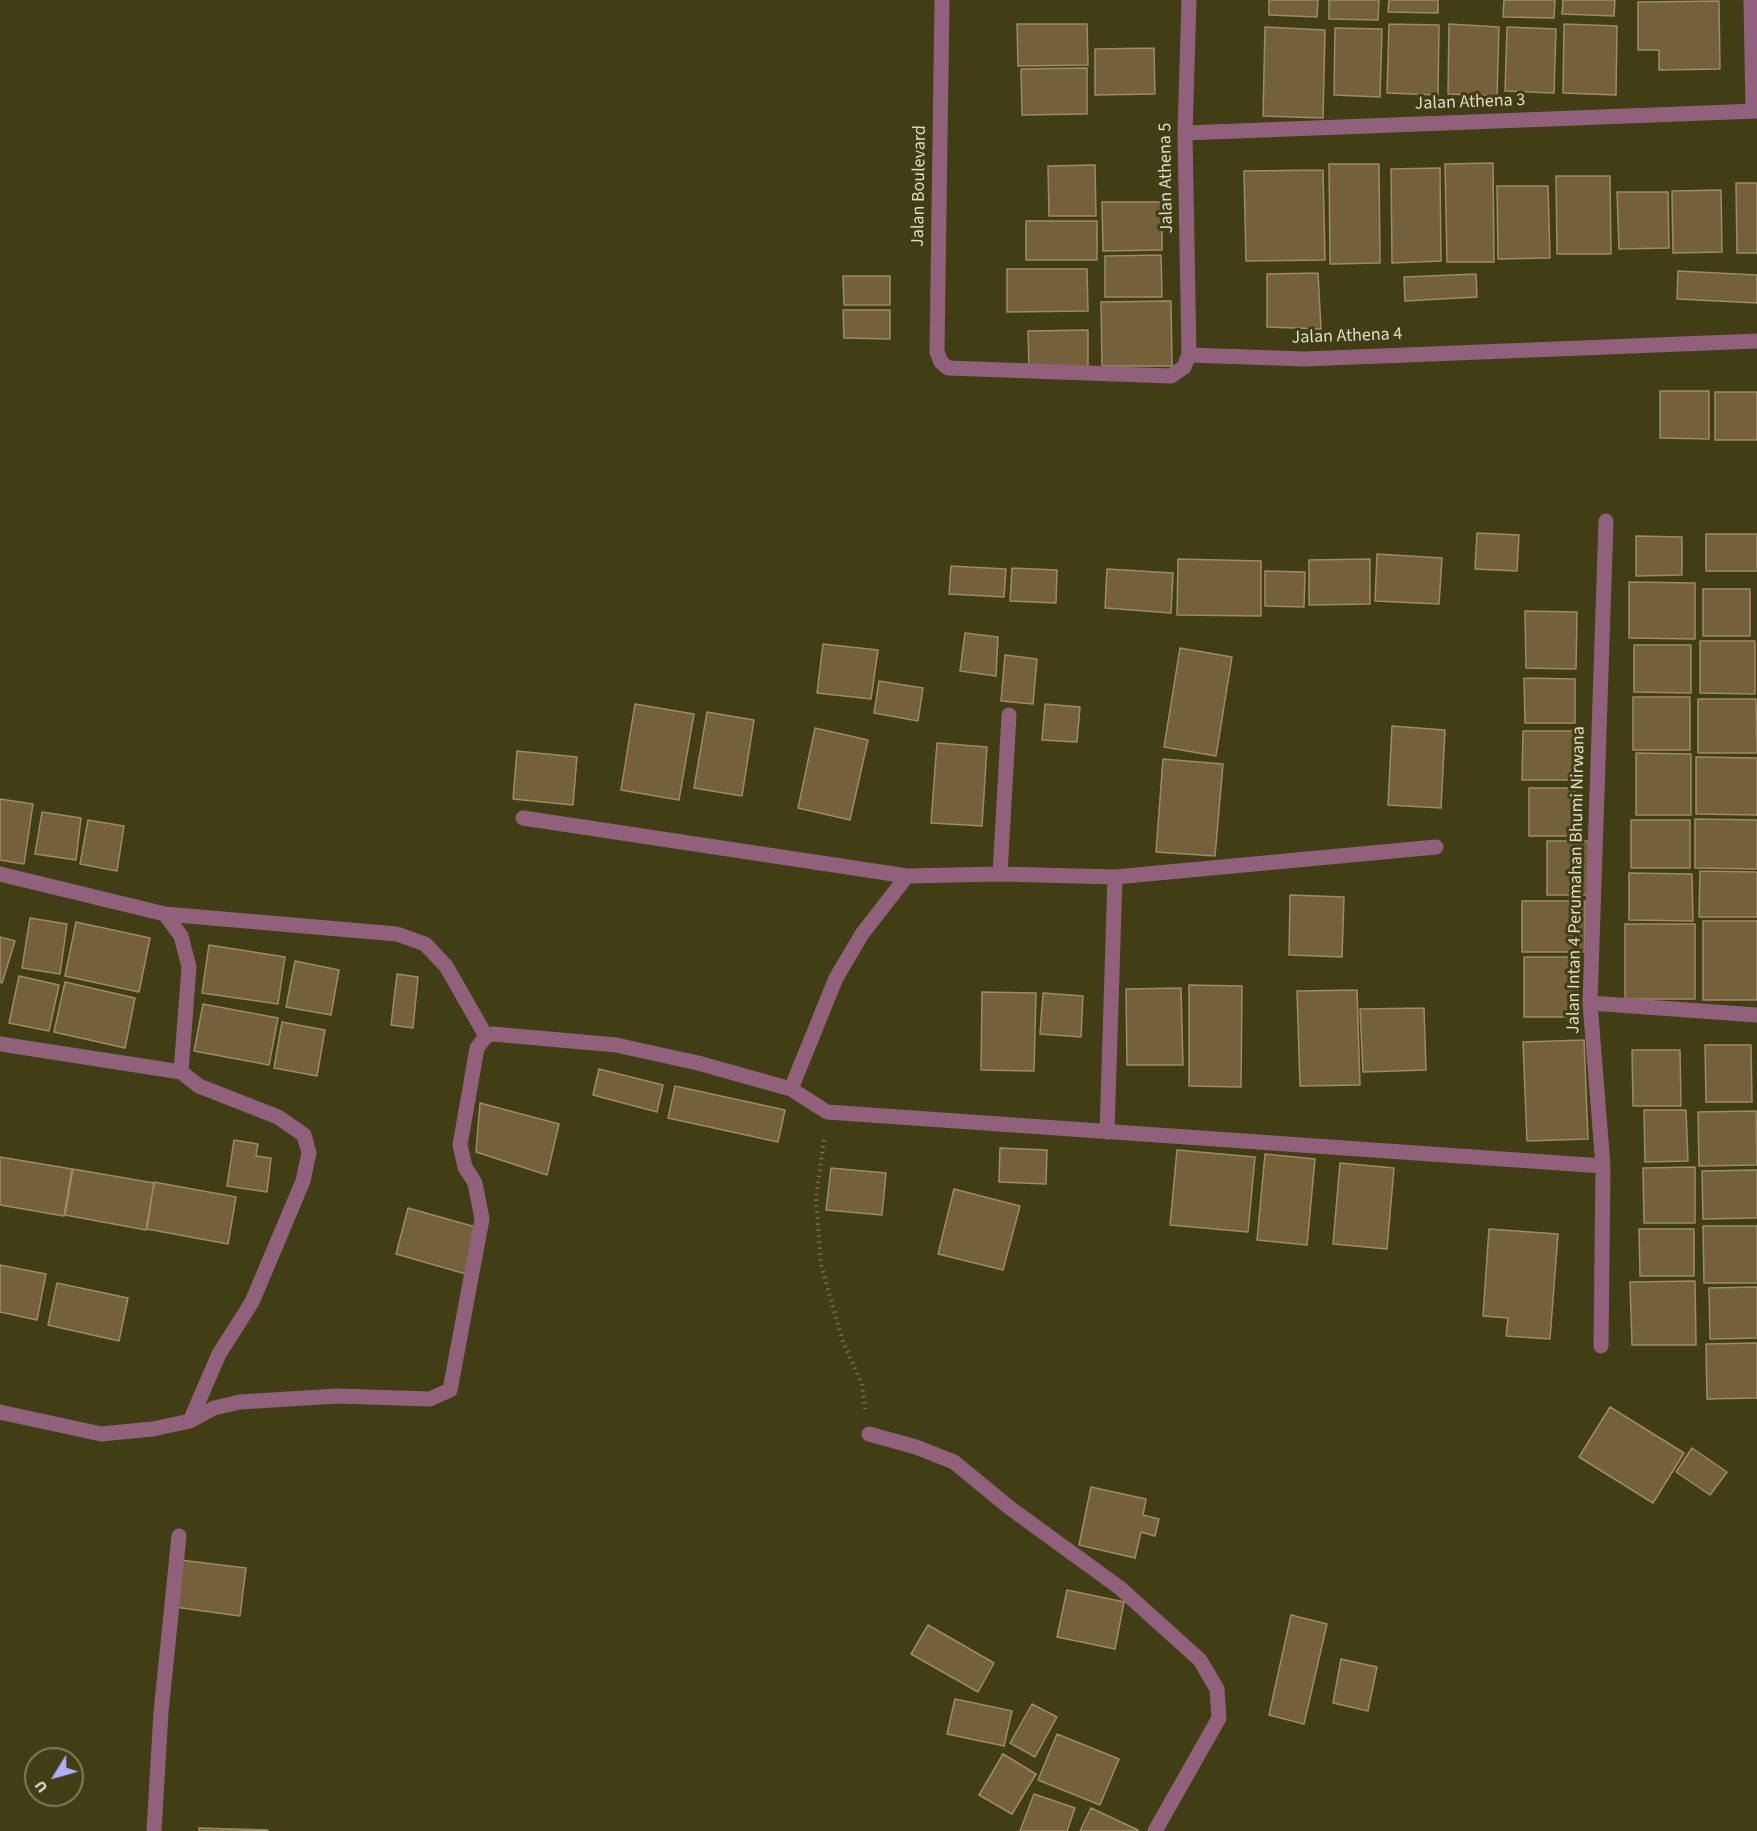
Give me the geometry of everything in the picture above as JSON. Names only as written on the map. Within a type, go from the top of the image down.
[{"type":"street","name":"Jalan Boulevard","points":[[942,0],[937,352],[941,362],[948,368],[1172,376],[1184,367],[1189,355]]},
{"type":"street","name":"Jalan Athena 5","points":[[1189,0],[1185,134],[1189,355]]},
{"type":"street","points":[[1751,0],[1755,111]]},
{"type":"street","name":"Jalan Athena 3","points":[[1185,134],[1755,111]]},
{"type":"street","name":"Jalan Athena 4","points":[[1189,355],[1305,359],[1757,341]]},
{"type":"street","name":"Jalan Intan 4 Perumahan Bhumi Nirwana","points":[[1600,1346],[1603,1166],[1590,1003],[1606,521]]},
{"type":"street","points":[[1000,874],[1009,715]]},
{"type":"street","points":[[523,818],[907,876],[1000,874],[1115,877],[1436,847]]},
{"type":"street","points":[[0,874],[165,914],[397,934],[425,944],[446,966],[486,1036]]},
{"type":"street","points":[[791,1089],[836,978],[862,934],[907,876]]},
{"type":"street","points":[[1107,1132],[1115,877]]},
{"type":"street","points":[[165,914],[181,936],[189,967],[181,1072]]},
{"type":"street","points":[[1590,1003],[1757,1015]]},
{"type":"street","points":[[0,1412],[101,1434],[153,1429],[190,1421],[214,1408],[240,1402],[337,1396],[430,1399],[450,1390],[482,1219],[476,1184],[465,1167],[460,1145],[477,1048],[486,1036],[493,1034],[616,1045],[698,1063],[791,1089],[827,1112],[1603,1166]]},
{"type":"street","points":[[0,1044],[181,1072],[199,1086],[278,1117],[304,1135],[309,1153],[303,1181],[252,1302],[219,1354],[190,1421]]},
{"type":"street","points":[[869,1434],[916,1447],[954,1462],[1010,1508],[1120,1588],[1200,1660],[1217,1689],[1219,1718],[1155,1831]]},
{"type":"street","points":[[154,1831],[161,1712],[179,1536]]},
{"type":"path","points":[[827,1112],[816,1198],[821,1265],[843,1342],[862,1384],[869,1434]]},
{"type":"building","points":[[1269,0],[1318,0],[1317,17],[1269,15]]},
{"type":"building","points":[[1329,0],[1379,0],[1378,20],[1329,19]]},
{"type":"building","points":[[1389,0],[1438,0],[1438,13],[1388,12]]},
{"type":"building","points":[[1504,0],[1555,0],[1554,18],[1503,17]]},
{"type":"building","points":[[1563,0],[1615,0],[1614,16],[1562,14]]},
{"type":"building","points":[[1719,1],[1720,69],[1659,70],[1659,50],[1638,50],[1638,2]]},
{"type":"building","points":[[1017,24],[1087,24],[1088,65],[1018,66]]},
{"type":"building","points":[[1389,24],[1439,25],[1438,95],[1387,93]]},
{"type":"building","points":[[1449,24],[1499,27],[1497,96],[1448,94]]},
{"type":"building","points":[[1564,24],[1617,26],[1616,95],[1563,93]]},
{"type":"building","points":[[1265,27],[1325,30],[1323,118],[1263,116]]},
{"type":"building","points":[[1507,27],[1556,29],[1554,93],[1505,91]]},
{"type":"building","points":[[1335,28],[1382,29],[1380,97],[1334,95]]},
{"type":"building","points":[[1154,48],[1155,94],[1095,95],[1095,49]]},
{"type":"building","points":[[1087,68],[1087,114],[1022,115],[1021,69]]},
{"type":"building","points":[[1493,163],[1494,262],[1447,262],[1445,164]]},
{"type":"building","points":[[1329,164],[1379,164],[1380,263],[1330,264]]},
{"type":"building","points":[[1095,165],[1096,216],[1049,216],[1048,166]]},
{"type":"building","points":[[1440,168],[1441,261],[1392,263],[1391,169]]},
{"type":"building","points":[[1323,170],[1325,260],[1246,261],[1244,171]]},
{"type":"building","points":[[1556,176],[1610,176],[1611,254],[1557,254]]},
{"type":"building","points":[[1736,183],[1757,183],[1757,253],[1737,253]]},
{"type":"building","points":[[1497,186],[1548,186],[1550,258],[1498,259]]},
{"type":"building","points":[[1721,190],[1722,252],[1673,253],[1672,191]]},
{"type":"building","points":[[1617,192],[1668,192],[1669,248],[1619,249]]},
{"type":"building","points":[[1102,202],[1162,202],[1162,250],[1103,251]]},
{"type":"building","points":[[1026,221],[1097,221],[1097,260],[1026,260]]},
{"type":"building","points":[[1161,255],[1162,297],[1105,297],[1105,256]]},
{"type":"building","points":[[1007,269],[1087,269],[1088,311],[1007,312]]},
{"type":"building","points":[[1678,271],[1757,275],[1757,303],[1677,299]]},
{"type":"building","points":[[1318,273],[1321,329],[1267,327],[1267,274]]},
{"type":"building","points":[[1476,274],[1477,297],[1405,301],[1404,277]]},
{"type":"building","points":[[843,276],[890,276],[890,305],[844,305]]},
{"type":"building","points":[[1171,301],[1172,366],[1102,366],[1101,302]]},
{"type":"building","points":[[843,310],[890,310],[890,339],[844,338]]},
{"type":"building","points":[[1088,330],[1088,369],[1029,369],[1028,331]]},
{"type":"building","points":[[1660,391],[1709,391],[1709,439],[1660,438]]},
{"type":"building","points":[[1715,392],[1757,392],[1757,440],[1715,440]]},
{"type":"building","points":[[1477,533],[1519,535],[1517,571],[1475,569]]},
{"type":"building","points":[[1706,534],[1757,534],[1757,571],[1706,571]]},
{"type":"building","points":[[1636,536],[1682,537],[1682,575],[1636,576]]},
{"type":"building","points":[[1377,554],[1442,558],[1439,604],[1375,601]]},
{"type":"building","points":[[1178,559],[1261,561],[1261,616],[1177,615]]},
{"type":"building","points":[[1370,559],[1370,604],[1309,605],[1309,560]]},
{"type":"building","points":[[951,566],[1006,569],[1004,597],[949,594]]},
{"type":"building","points":[[1012,568],[1057,570],[1056,603],[1010,601]]},
{"type":"building","points":[[1107,569],[1173,573],[1171,613],[1105,608]]},
{"type":"building","points":[[1265,571],[1305,572],[1304,607],[1265,606]]},
{"type":"building","points":[[1629,582],[1695,583],[1695,639],[1629,638]]},
{"type":"building","points":[[1703,589],[1750,589],[1750,636],[1703,636]]},
{"type":"building","points":[[1525,611],[1577,612],[1576,669],[1526,668]]},
{"type":"building","points":[[965,633],[998,637],[996,676],[960,671]]},
{"type":"building","points":[[1700,641],[1755,641],[1755,694],[1700,693]]},
{"type":"building","points":[[823,644],[878,650],[871,699],[817,693]]},
{"type":"building","points":[[1634,645],[1691,645],[1691,693],[1634,692]]},
{"type":"building","points":[[1180,648],[1232,657],[1216,756],[1164,747]]},
{"type":"building","points":[[1005,655],[1037,659],[1033,704],[1001,701]]},
{"type":"building","points":[[1524,678],[1575,679],[1575,723],[1525,723]]},
{"type":"building","points":[[879,681],[923,688],[918,721],[874,713]]},
{"type":"building","points":[[1633,697],[1690,697],[1690,750],[1633,750]]},
{"type":"building","points":[[1698,699],[1756,699],[1757,753],[1698,753]]},
{"type":"building","points":[[635,704],[694,714],[679,800],[621,790]]},
{"type":"building","points":[[1045,704],[1080,707],[1077,742],[1042,740]]},
{"type":"building","points":[[707,712],[754,720],[742,796],[694,788]]},
{"type":"building","points":[[1392,726],[1445,730],[1441,808],[1388,805]]},
{"type":"building","points":[[815,728],[868,740],[850,820],[798,808]]},
{"type":"building","points":[[1523,731],[1579,731],[1579,780],[1522,780]]},
{"type":"building","points":[[937,743],[987,747],[982,826],[931,823]]},
{"type":"building","points":[[517,751],[577,757],[573,805],[513,799]]},
{"type":"building","points":[[1636,753],[1691,754],[1691,815],[1636,815]]},
{"type":"building","points":[[1696,757],[1757,758],[1757,815],[1696,814]]},
{"type":"building","points":[[1163,759],[1223,764],[1215,856],[1156,852]]},
{"type":"building","points":[[1529,788],[1575,788],[1575,836],[1529,836]]},
{"type":"building","points":[[0,799],[33,804],[24,864],[0,860]]},
{"type":"building","points":[[42,812],[81,818],[76,860],[35,854]]},
{"type":"building","points":[[1695,819],[1757,820],[1757,869],[1695,868]]},
{"type":"building","points":[[88,820],[124,826],[117,871],[80,864]]},
{"type":"building","points":[[1631,820],[1690,820],[1690,868],[1631,868]]},
{"type":"building","points":[[1547,841],[1590,841],[1590,895],[1547,895]]},
{"type":"building","points":[[1700,871],[1757,872],[1757,917],[1699,917]]},
{"type":"building","points":[[1629,873],[1692,874],[1693,921],[1629,920]]},
{"type":"building","points":[[1290,895],[1344,897],[1342,957],[1289,955]]},
{"type":"building","points":[[1522,901],[1585,901],[1585,952],[1522,952]]},
{"type":"building","points":[[30,918],[67,924],[60,974],[22,968]]},
{"type":"building","points":[[1703,921],[1757,921],[1757,1000],[1703,1000]]},
{"type":"building","points":[[76,922],[150,938],[139,992],[65,976]]},
{"type":"building","points":[[1625,924],[1695,924],[1695,999],[1625,999]]},
{"type":"building","points":[[0,937],[15,941],[2,983],[0,982]]},
{"type":"building","points":[[209,945],[285,957],[278,1004],[202,993]]},
{"type":"building","points":[[1524,957],[1577,957],[1577,1017],[1524,1017]]},
{"type":"building","points":[[295,961],[339,970],[331,1015],[286,1007]]},
{"type":"building","points":[[397,974],[418,977],[413,1028],[391,1025]]},
{"type":"building","points":[[19,976],[59,985],[49,1031],[9,1023]]},
{"type":"building","points":[[65,982],[135,998],[125,1048],[54,1032]]},
{"type":"building","points":[[1189,985],[1242,986],[1241,1087],[1189,1086]]},
{"type":"building","points":[[1181,988],[1183,1065],[1127,1065],[1126,989]]},
{"type":"building","points":[[1357,990],[1360,1085],[1300,1086],[1297,991]]},
{"type":"building","points":[[982,992],[1036,993],[1034,1071],[981,1070]]},
{"type":"building","points":[[1043,993],[1083,996],[1081,1037],[1040,1034]]},
{"type":"building","points":[[203,1004],[278,1018],[269,1065],[194,1051]]},
{"type":"building","points":[[1424,1008],[1426,1070],[1363,1072],[1360,1009]]},
{"type":"building","points":[[282,1022],[325,1030],[317,1076],[274,1068]]},
{"type":"building","points":[[1584,1040],[1588,1139],[1527,1141],[1523,1042]]},
{"type":"building","points":[[1705,1045],[1751,1045],[1752,1102],[1706,1102]]},
{"type":"building","points":[[1632,1050],[1680,1050],[1681,1106],[1633,1106]]},
{"type":"building","points":[[599,1069],[663,1085],[657,1112],[593,1095]]},
{"type":"building","points":[[675,1086],[785,1110],[778,1142],[668,1118]]},
{"type":"building","points":[[480,1103],[559,1124],[547,1175],[476,1152]]},
{"type":"building","points":[[1644,1110],[1686,1110],[1688,1161],[1645,1162]]},
{"type":"building","points":[[1756,1111],[1757,1165],[1699,1166],[1698,1112]]},
{"type":"building","points":[[234,1140],[258,1144],[256,1156],[271,1158],[267,1192],[227,1186]]},
{"type":"building","points":[[1000,1148],[1047,1150],[1046,1184],[999,1182]]},
{"type":"building","points":[[1177,1150],[1255,1157],[1248,1232],[1170,1225]]},
{"type":"building","points":[[1265,1154],[1315,1159],[1307,1245],[1257,1240]]},
{"type":"building","points":[[0,1157],[72,1169],[64,1216],[0,1205]]},
{"type":"building","points":[[1340,1163],[1394,1168],[1387,1249],[1333,1244]]},
{"type":"building","points":[[1695,1167],[1695,1223],[1644,1223],[1643,1168]]},
{"type":"building","points":[[831,1168],[886,1173],[882,1215],[826,1210]]},
{"type":"building","points":[[73,1169],[154,1183],[146,1230],[65,1215]]},
{"type":"building","points":[[1757,1170],[1757,1218],[1703,1219],[1702,1171]]},
{"type":"building","points":[[154,1182],[236,1197],[228,1244],[147,1229]]},
{"type":"building","points":[[954,1189],[1020,1206],[1003,1270],[938,1254]]},
{"type":"building","points":[[408,1208],[479,1228],[466,1274],[396,1254]]},
{"type":"building","points":[[1703,1226],[1757,1226],[1757,1283],[1704,1283]]},
{"type":"building","points":[[1489,1229],[1558,1234],[1550,1339],[1506,1336],[1508,1318],[1483,1316]]},
{"type":"building","points":[[1639,1229],[1694,1229],[1694,1276],[1640,1276]]},
{"type":"building","points":[[0,1265],[46,1274],[37,1320],[0,1312]]},
{"type":"building","points":[[1695,1281],[1696,1345],[1632,1345],[1630,1282]]},
{"type":"building","points":[[57,1283],[128,1298],[119,1341],[48,1325]]},
{"type":"building","points":[[1757,1287],[1757,1338],[1710,1339],[1709,1288]]},
{"type":"building","points":[[1757,1343],[1757,1398],[1707,1399],[1706,1344]]},
{"type":"building","points":[[1610,1407],[1684,1453],[1653,1503],[1579,1457]]},
{"type":"building","points":[[1692,1448],[1727,1472],[1710,1495],[1676,1472]]},
{"type":"building","points":[[1091,1487],[1146,1499],[1143,1515],[1159,1519],[1155,1536],[1141,1532],[1135,1558],[1079,1545]]},
{"type":"building","points":[[180,1560],[246,1568],[240,1616],[174,1607]]},
{"type":"building","points":[[1067,1590],[1124,1602],[1115,1649],[1057,1637]]},
{"type":"building","points":[[1291,1615],[1327,1624],[1304,1724],[1269,1715]]},
{"type":"building","points":[[928,1625],[994,1663],[978,1692],[911,1654]]},
{"type":"building","points":[[1341,1659],[1377,1667],[1368,1711],[1333,1703]]},
{"type":"building","points":[[955,1699],[1012,1711],[1004,1746],[947,1734]]},
{"type":"building","points":[[1032,1704],[1057,1717],[1035,1757],[1010,1743]]},
{"type":"building","points":[[1057,1734],[1119,1759],[1100,1805],[1038,1780]]},
{"type":"building","points":[[1003,1754],[1036,1774],[1012,1814],[979,1795]]},
{"type":"building","points":[[1034,1794],[1075,1808],[1067,1831],[1020,1831]]},
{"type":"building","points":[[1091,1808],[1138,1830],[1138,1831],[1080,1831]]},
{"type":"building","points":[[199,1828],[268,1830],[268,1831],[199,1831]]}]
